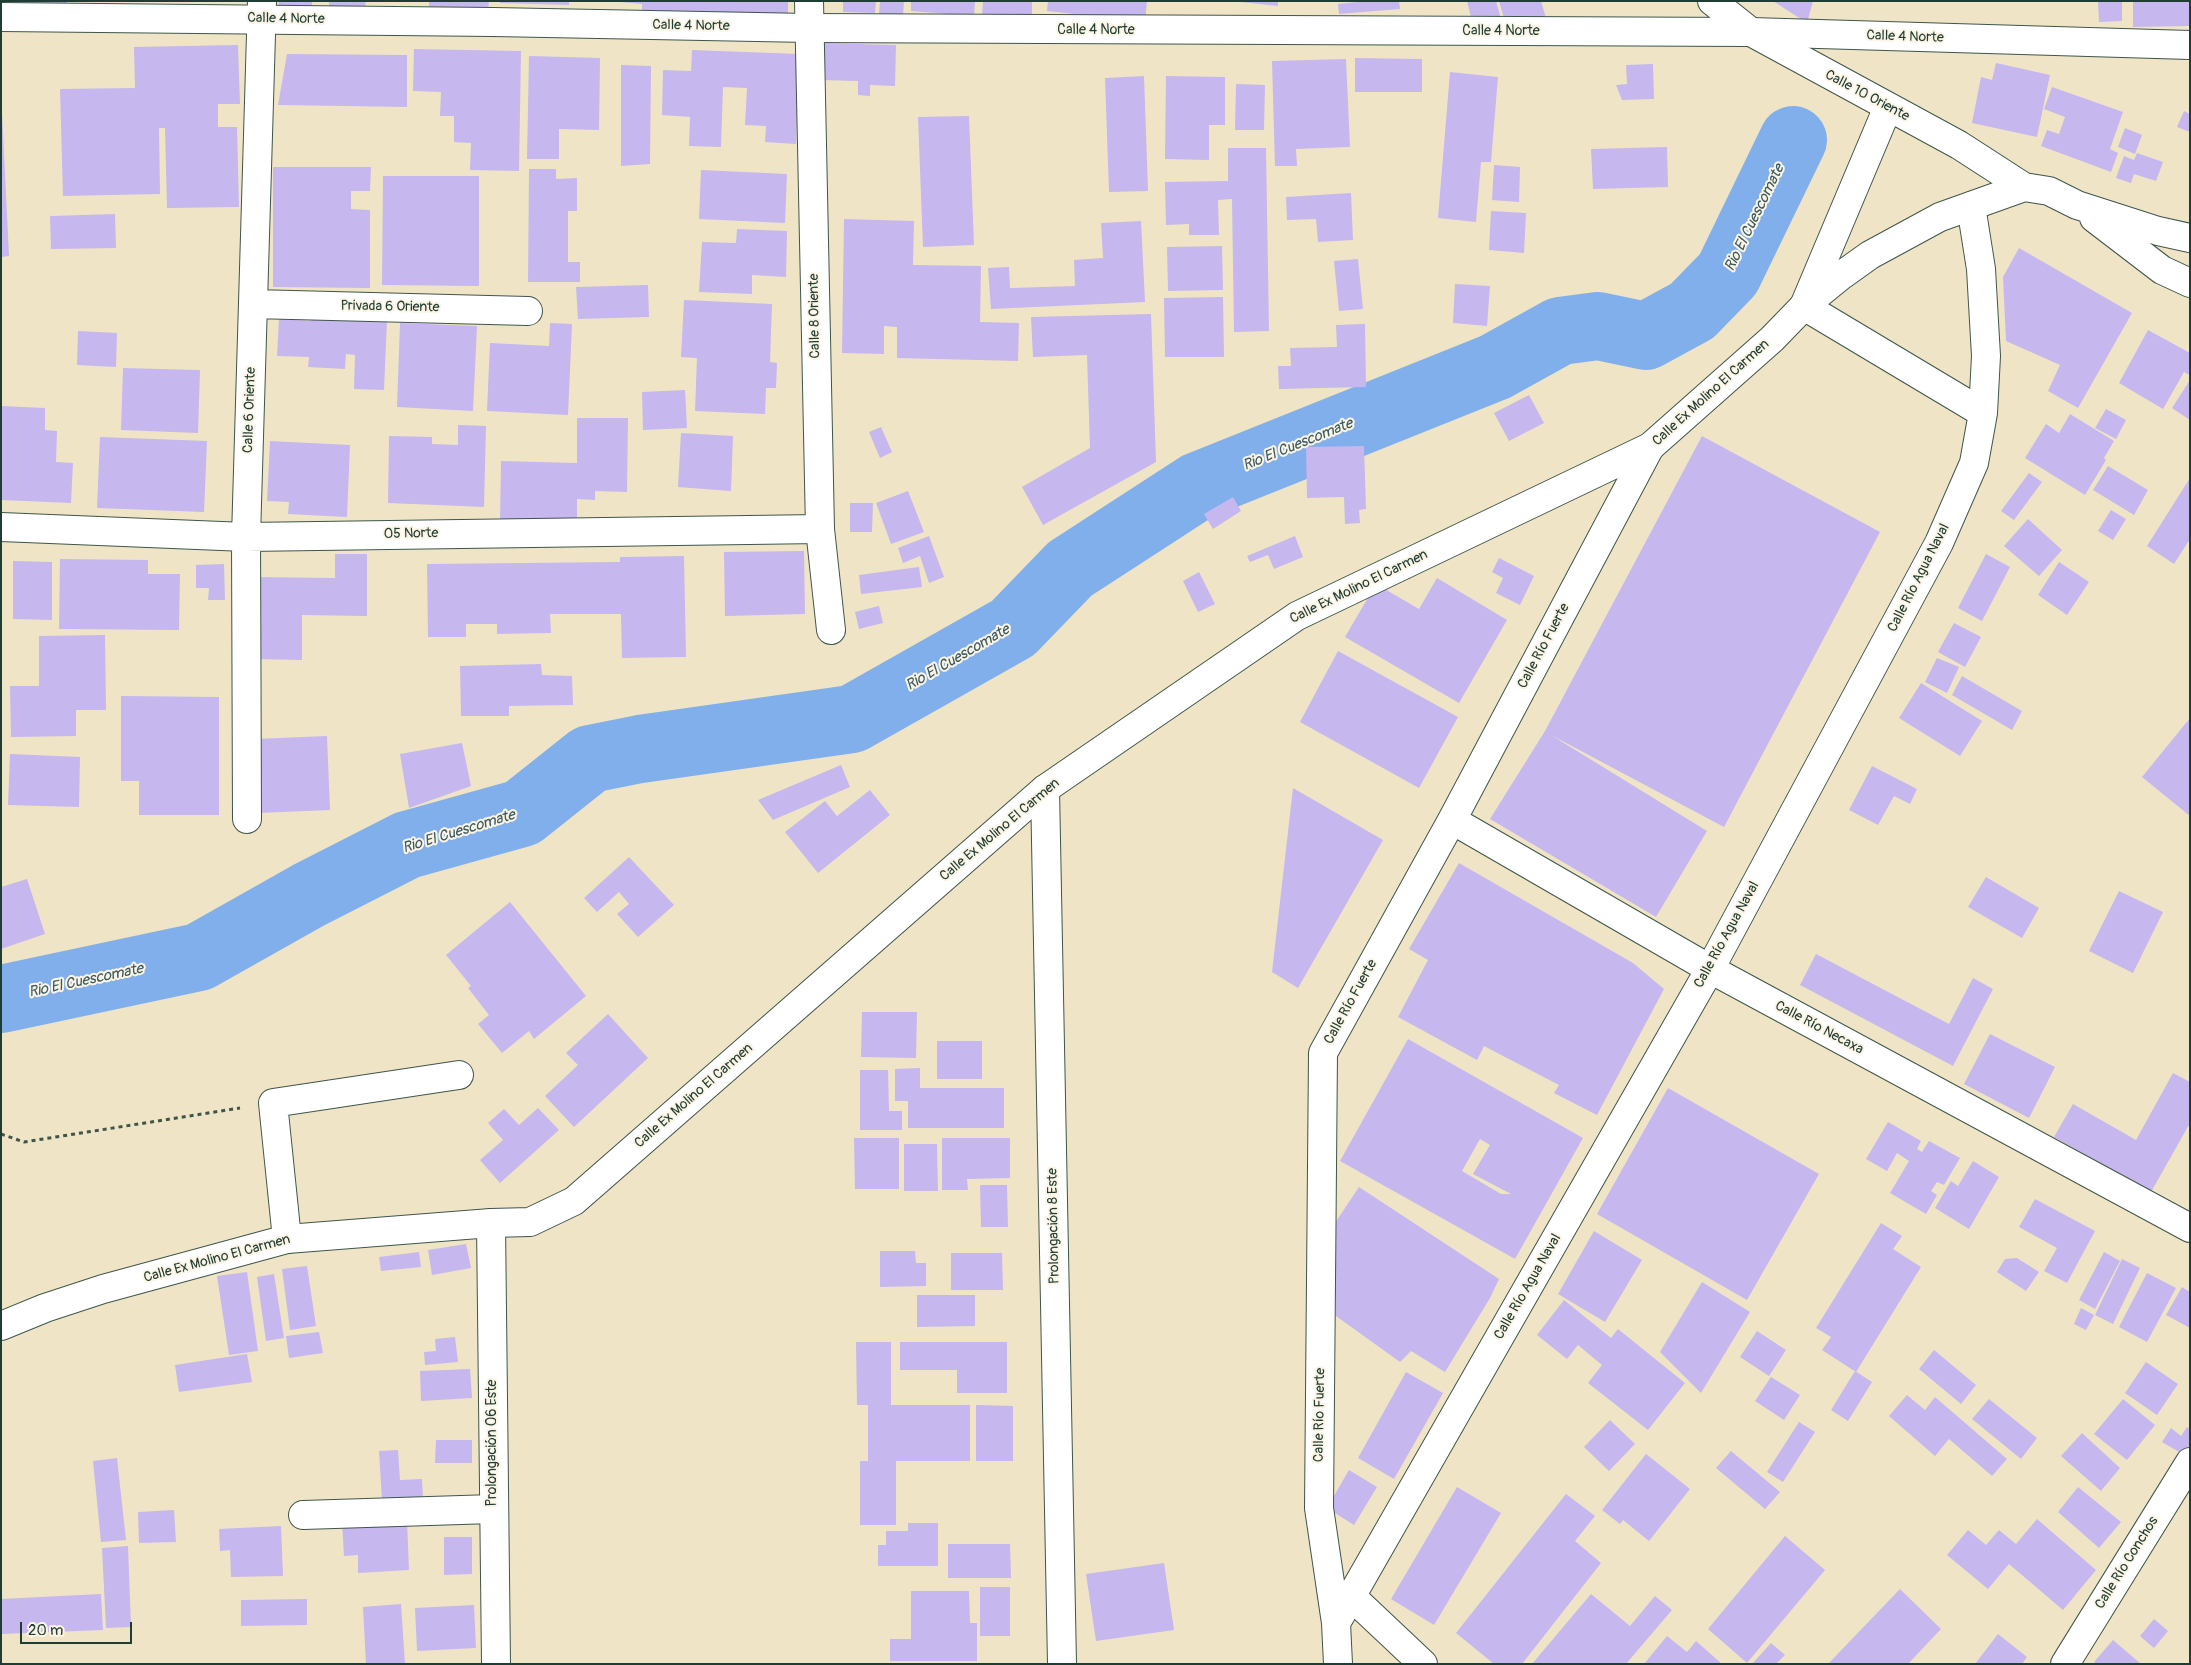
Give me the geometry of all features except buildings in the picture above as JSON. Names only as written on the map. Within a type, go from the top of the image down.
[{"type":"street","name":"Calle 8 Oriente","points":[[809,1],[820,528],[831,630]]},
{"type":"street","name":"Calle 10 Oriente","points":[[1712,1],[1751,32],[1959,145],[2024,187]]},
{"type":"street","name":"Calle 4 Norte","points":[[1,17],[261,10],[809,28],[1751,32],[2190,45]]},
{"type":"street","name":"Calle 6 Oriente","points":[[247,819],[246,537],[261,10]]},
{"type":"street","points":[[1888,107],[1804,306],[1983,413]]},
{"type":"street","name":"Calle Ex Molino El Carmen","points":[[1,1326],[45,1308],[103,1289],[287,1239],[491,1223],[530,1222],[574,1201],[1045,789],[1297,616],[1650,447],[1772,339],[1804,306],[1842,275],[1870,256],[1940,217],[2024,187],[2049,191],[2077,204]]},
{"type":"street","points":[[2077,204],[2158,231],[2190,238]]},
{"type":"street","points":[[2077,204],[2162,270],[2190,283]]},
{"type":"street","name":"Calle Río Agua Naval","points":[[1336,1623],[1710,968],[1939,544],[1974,463],[1983,413],[1986,356],[1981,269],[1971,206]]},
{"type":"street","name":"Privada 6 Oriente","points":[[252,304],[528,311]]},
{"type":"street","name":"Calle Río Fuerte","points":[[1338,1664],[1336,1623],[1319,1508],[1323,1053],[1452,820],[1650,447]]},
{"type":"street","name":"05 Norte","points":[[1,527],[246,537],[820,528]]},
{"type":"street","points":[[1,527],[1,541]]},
{"type":"street","name":"Prolongación 8 Este","points":[[1045,789],[1062,1664]]},
{"type":"street","name":"Calle Río Necaxa","points":[[1452,820],[1710,968],[2190,1228]]},
{"type":"street","points":[[287,1239],[272,1103],[459,1075]]},
{"type":"street","name":"Prolongación 06 Este","points":[[491,1223],[496,1664]]},
{"type":"street","name":"Calle Río Conchos","points":[[2065,1664],[2190,1462]]},
{"type":"street","points":[[303,1516],[493,1508]]},
{"type":"street","points":[[1352,1597],[1422,1664]]},
{"type":"path","points":[[1,1134],[24,1142],[272,1103]]},
{"type":"waterway","name":"Rio El Cuescomate","points":[[1,999],[199,957],[309,895],[407,845],[522,813],[590,759],[640,749],[852,719],[1013,628],[1070,569],[1198,486],[1495,367],[1560,331],[1598,326],[1646,336],[1692,311],[1728,274],[1793,140]]}]
